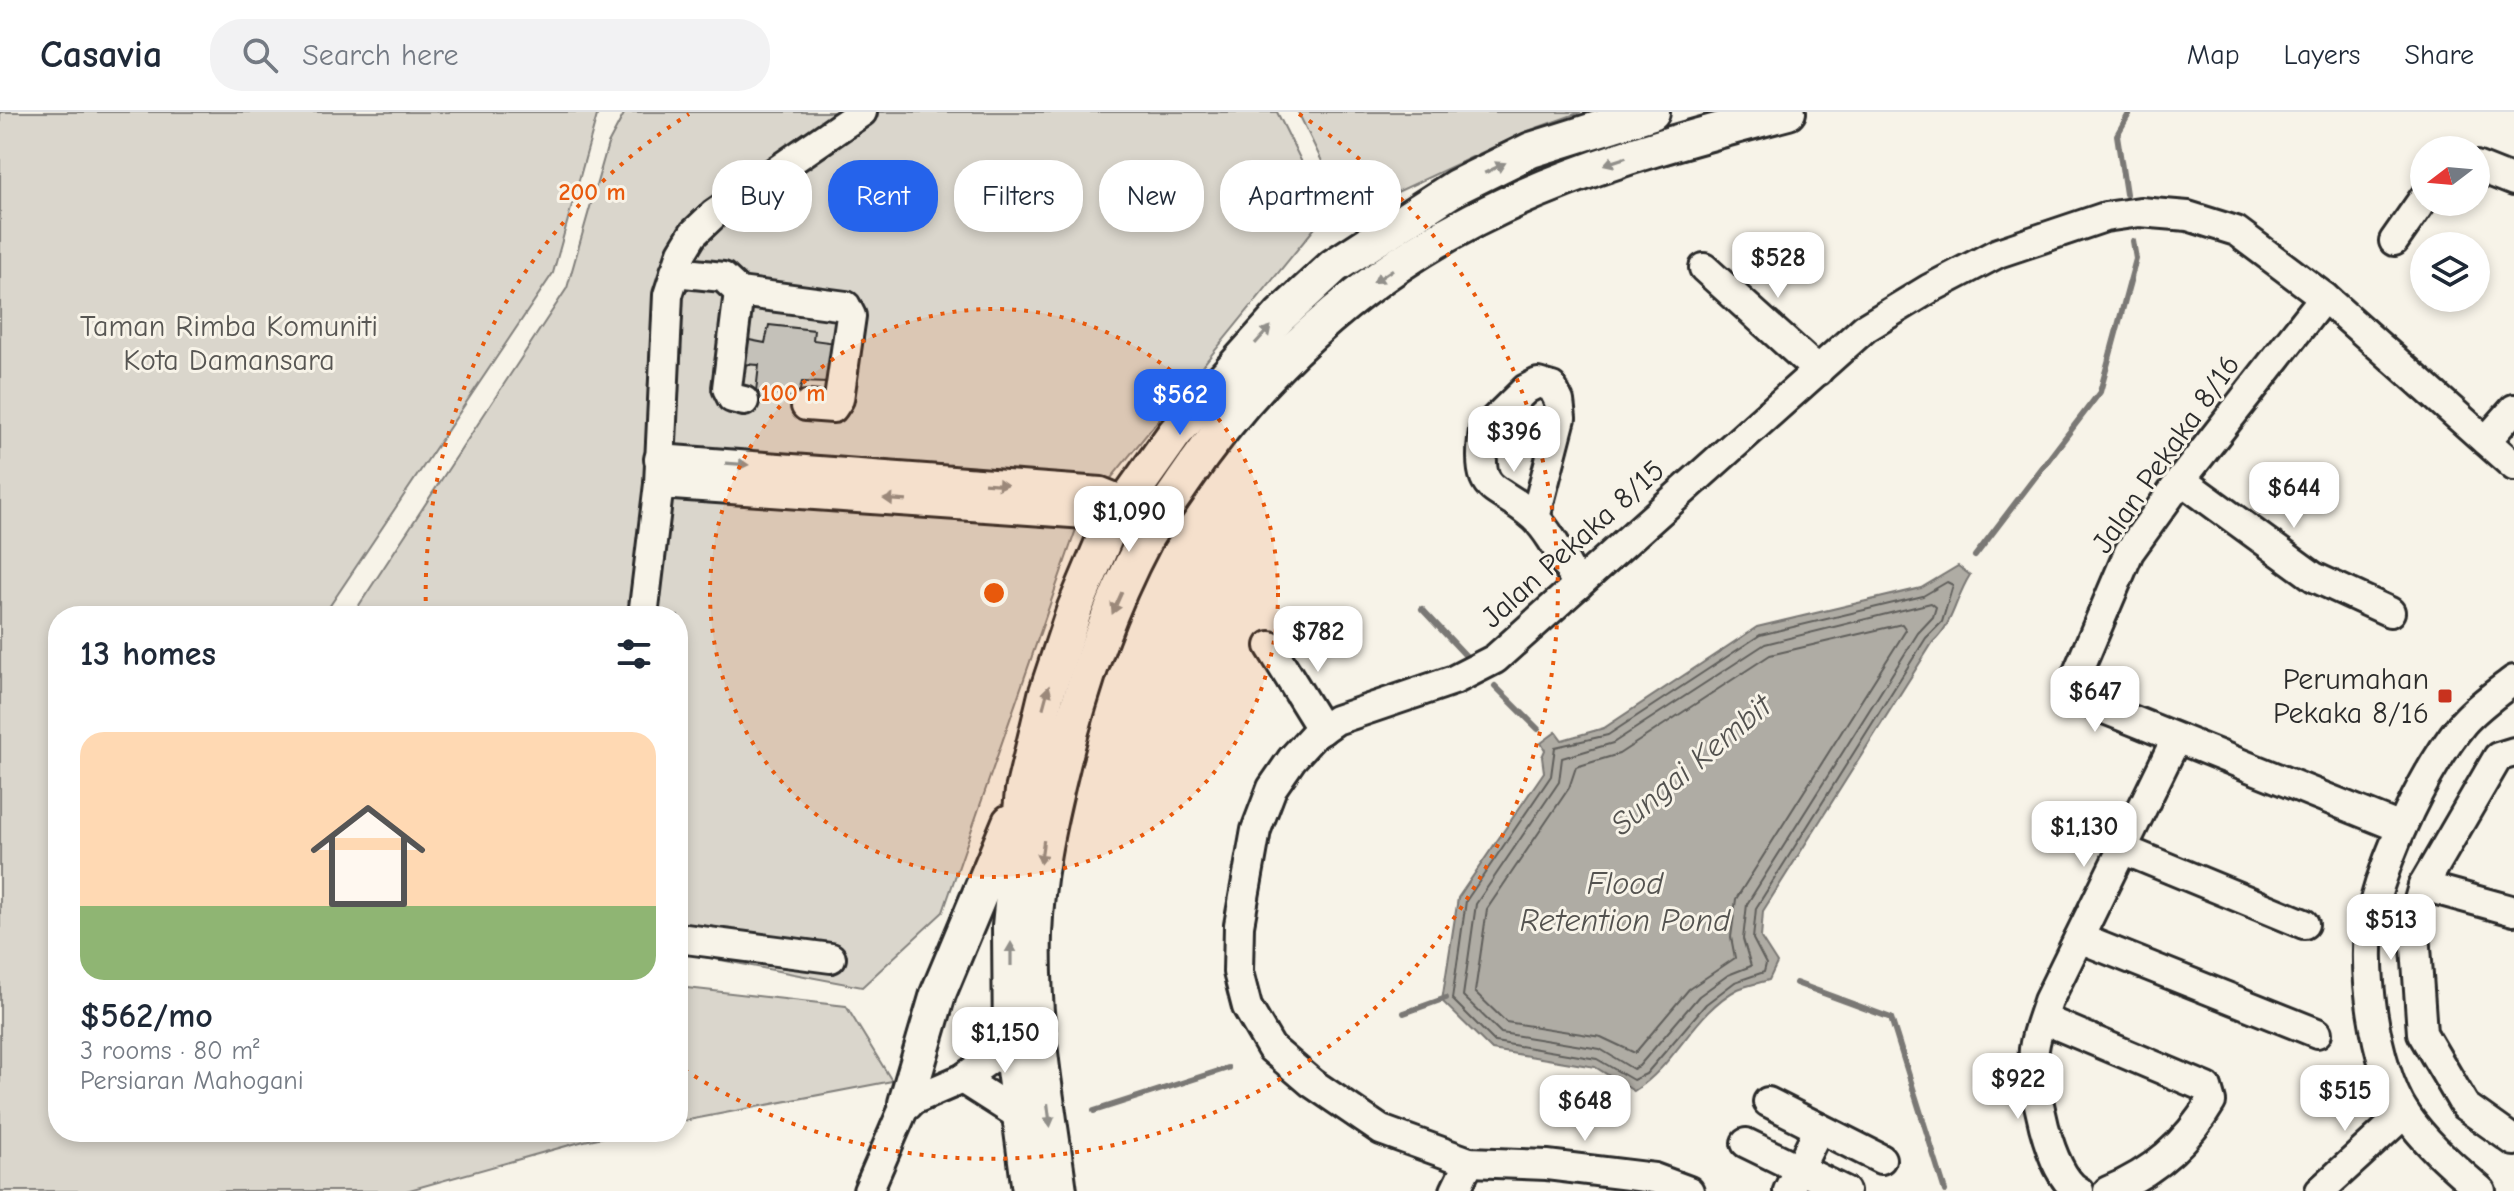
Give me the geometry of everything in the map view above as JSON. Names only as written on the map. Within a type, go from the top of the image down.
[{"type":"main road","points":[[1030,1191],[1011,1047],[1010,926],[1023,791],[1046,695],[1075,608],[1118,513],[1175,433],[1280,316],[1334,266],[1456,187],[1531,150],[1652,112]]},
{"type":"main road","points":[[1690,138],[1701,128],[1736,112]]},
{"type":"main road","points":[[1059,1191],[1036,1010],[1034,935],[1042,846],[1076,710],[1109,620],[1146,538],[1198,461],[1249,396],[1304,339],[1361,290],[1408,259],[1474,220],[1542,188],[1610,162],[1788,112]]},
{"type":"main road","points":[[906,1103],[938,994],[1023,791]]},
{"type":"street","points":[[644,606],[659,472],[668,295],[675,272],[693,234],[714,214],[847,117]]},
{"type":"street","points":[[2490,172],[2514,181]]},
{"type":"street","name":"Jalan Pekaka 8/15","points":[[1689,1191],[1547,1165],[1469,1162],[1381,1130],[1312,1083],[1271,1048],[1247,1007],[1238,972],[1239,925],[1256,830],[1272,788],[1292,759],[1322,730],[1336,720],[1454,680],[1495,659],[1865,328],[1929,289],[1998,253],[2105,217],[2140,212],[2188,216],[2236,231],[2324,297],[2514,466]]},
{"type":"street","points":[[2394,241],[2411,216]]},
{"type":"street","points":[[1704,268],[1818,371]]},
{"type":"street","points":[[675,272],[723,277],[739,292],[841,304],[850,310],[837,404],[827,409],[806,406]]},
{"type":"street","points":[[739,292],[727,388],[732,398],[744,401]]},
{"type":"street","name":"Jalan Pekaka 8/16","points":[[2324,297],[2181,480],[2129,552],[2075,679],[2077,688],[2092,704],[2401,828]]},
{"type":"street","points":[[1535,518],[1561,418],[1559,401],[1552,387],[1538,383],[1526,389],[1484,430],[1484,475],[1492,491],[1535,518],[1578,585]]},
{"type":"street","points":[[2486,441],[2514,409]]},
{"type":"street","points":[[659,472],[1086,514],[1118,513]]},
{"type":"street","points":[[2181,480],[2314,577],[2390,612]]},
{"type":"street","points":[[1270,646],[1322,730]]},
{"type":"street","points":[[2481,1191],[2442,1157],[2405,1113],[2388,1078],[2375,1032],[2369,984],[2372,910],[2401,828],[2458,730],[2477,709],[2514,680]]},
{"type":"street","points":[[2079,1191],[2067,1185],[2054,1164],[2035,1075],[2034,1048],[2043,1019],[2079,938],[2176,739]]},
{"type":"street","points":[[2506,754],[2423,886],[2414,918],[2422,1033],[2465,1106],[2514,1141]]},
{"type":"street","points":[[2122,849],[2304,924]]},
{"type":"street","points":[[2423,886],[2514,911]]},
{"type":"street","points":[[2079,938],[2317,1033]]},
{"type":"street","points":[[688,939],[831,958]]},
{"type":"street","points":[[868,1191],[906,1103],[962,1079],[1011,1047],[1025,1034],[1036,1010]]},
{"type":"street","points":[[2043,1019],[2207,1088],[2211,1102],[2203,1116],[2164,1159],[2140,1178],[2108,1191]]},
{"type":"street","points":[[962,1079],[1020,1116]]},
{"type":"street","points":[[1768,1102],[1881,1159]]},
{"type":"street","points":[[2320,1191],[2405,1113]]},
{"type":"street","points":[[1793,1180],[1819,1128]]},
{"type":"street","points":[[1746,1143],[1793,1180],[1845,1191]]},
{"type":"street","points":[[1455,1191],[1469,1162]]},
{"type":"green space","name":"Taman Rimba Komuniti Kota Damansara","points":[[0,112],[598,112],[553,273],[330,606],[48,606],[48,1142],[580,1142],[406,1191],[0,1191]]},
{"type":"green space","points":[[625,112],[1277,112],[1301,160],[1220,160],[1220,232],[1312,232],[1081,515],[943,912],[862,987],[688,954],[688,606],[359,606],[567,288],[608,144]]},
{"type":"green space","points":[[1298,112],[1581,112],[1528,131],[1401,190],[1401,160],[1321,160]]},
{"type":"green space","points":[[688,988],[846,1006],[892,1081],[688,1120]]},
{"type":"water","name":"Flood Retention Pond","points":[[1958,566],[1970,575],[1946,627],[1933,642],[1763,911],[1761,938],[1777,963],[1769,980],[1738,989],[1723,999],[1709,1011],[1662,1067],[1634,1091],[1595,1067],[1492,1050],[1442,1001],[1458,898],[1544,772],[1542,757],[1545,750],[1541,743],[1556,732],[1562,740],[1604,728],[1757,627],[1921,588]]},
{"type":"building","points":[[769,325],[814,330],[813,340],[836,343],[828,383],[802,382],[798,398],[756,392],[759,365],[743,364],[749,340],[765,343]]},
{"type":"waterway","name":"Sungai Kembit","points":[[2126,194],[2117,135],[2130,112]]},
{"type":"waterway","name":"Sungai Kembit","points":[[1975,556],[2100,392],[2136,259],[2133,241]]},
{"type":"waterway","points":[[1422,609],[1466,656]]},
{"type":"waterway","points":[[1495,686],[1538,729]]},
{"type":"waterway","points":[[1796,983],[1891,1018],[1945,1191]]},
{"type":"waterway","name":"Sungai Kembit","points":[[1404,1013],[1446,998]]},
{"type":"waterway","name":"Sungai Kembit","points":[[1094,1111],[1228,1068]]},
{"type":"place","name":"Perumahan Pekaka 8/16","points":[[2445,696]]}]
